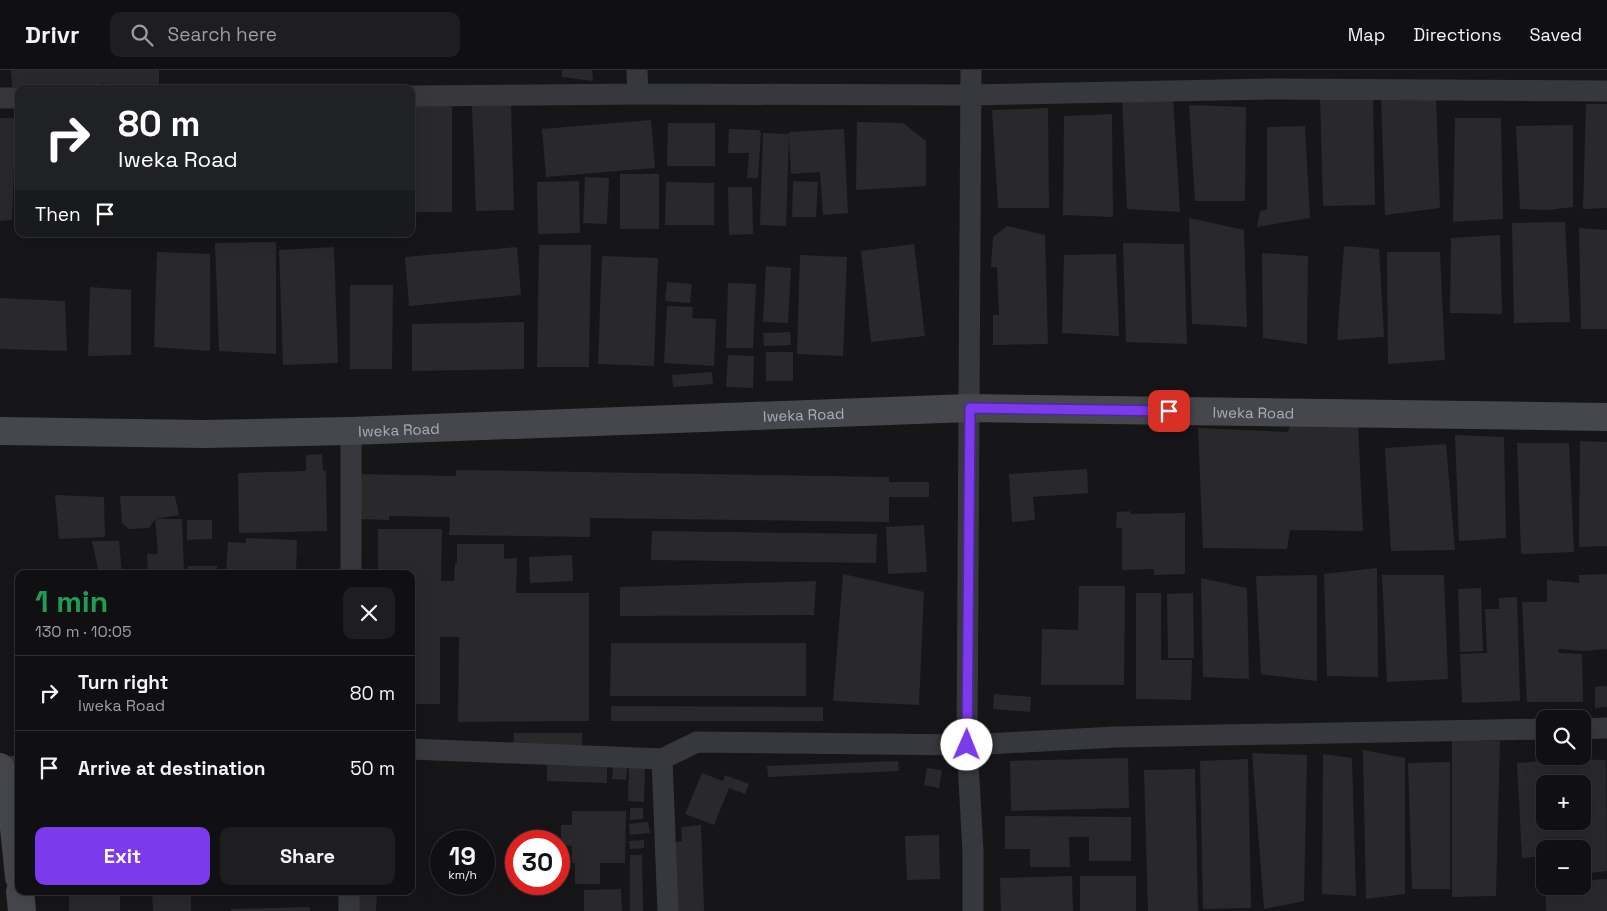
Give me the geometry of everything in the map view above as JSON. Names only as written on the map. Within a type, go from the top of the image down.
[{"type":"main road","name":"Iweka Road","points":[[0,431],[203,434],[352,431],[970,408],[1607,417]]},
{"type":"main road","points":[[0,767],[13,818],[15,838]]},
{"type":"main road","points":[[20,895],[22,911]]},
{"type":"street","points":[[637,70],[638,94]]},
{"type":"street","points":[[971,70],[967,745],[973,851],[973,911]]},
{"type":"street","points":[[415,96],[638,94],[971,96],[1269,79],[1607,90]]},
{"type":"street","points":[[0,98],[15,98]]},
{"type":"street","points":[[350,570],[352,431]]},
{"type":"street","points":[[1591,729],[1607,728]]},
{"type":"street","points":[[415,749],[662,758],[698,742],[967,745],[1116,737],[1536,729]]},
{"type":"street","points":[[662,758],[668,911]]},
{"type":"street","points":[[0,767],[15,766]]},
{"type":"street","points":[[349,895],[349,911]]},
{"type":"building","points":[[11,70],[159,70],[159,85],[113,85],[102,83],[101,85],[59,84],[15,85],[15,87],[12,87]]},
{"type":"building","points":[[562,70],[592,70],[593,81],[562,77]]},
{"type":"building","points":[[1173,96],[1180,212],[1127,209],[1122,98]]},
{"type":"building","points":[[1320,96],[1373,97],[1375,205],[1323,206]]},
{"type":"building","points":[[1381,97],[1436,97],[1440,208],[1385,215]]},
{"type":"building","points":[[415,101],[452,101],[452,212],[415,212]]},
{"type":"building","points":[[1586,104],[1607,104],[1607,208],[1583,209]]},
{"type":"building","points":[[511,105],[514,210],[476,211],[472,106]]},
{"type":"building","points":[[1189,105],[1246,107],[1245,201],[1195,201]]},
{"type":"building","points":[[1048,108],[1049,208],[998,208],[992,110]]},
{"type":"building","points":[[1112,114],[1113,217],[1063,215],[1064,116]]},
{"type":"building","points":[[0,118],[15,118],[12,220],[0,221]]},
{"type":"building","points":[[1455,118],[1501,118],[1503,219],[1453,222]]},
{"type":"building","points":[[651,120],[655,168],[546,177],[542,129]]},
{"type":"building","points":[[857,122],[903,123],[926,141],[926,186],[856,190]]},
{"type":"building","points":[[668,123],[715,123],[715,166],[667,166]]},
{"type":"building","points":[[1573,125],[1573,207],[1547,210],[1520,209],[1516,126]]},
{"type":"building","points":[[1305,126],[1310,218],[1257,227],[1260,211],[1267,209],[1267,127]]},
{"type":"building","points":[[729,129],[759,130],[761,133],[758,178],[747,178],[749,153],[728,153]]},
{"type":"building","points":[[844,129],[848,213],[823,215],[820,172],[791,174],[789,137],[786,226],[760,225],[763,133],[789,134],[789,132]]},
{"type":"building","points":[[620,174],[659,174],[659,229],[620,229]]},
{"type":"building","points":[[585,177],[609,178],[607,224],[583,223]]},
{"type":"building","points":[[579,181],[580,233],[538,234],[537,182]]},
{"type":"building","points":[[793,181],[818,182],[816,217],[792,217]]},
{"type":"building","points":[[666,182],[714,183],[714,225],[665,225]]},
{"type":"building","points":[[728,187],[752,187],[753,234],[729,235]]},
{"type":"building","points":[[1189,218],[1244,230],[1247,327],[1192,324]]},
{"type":"building","points":[[1565,222],[1570,322],[1514,323],[1512,223]]},
{"type":"building","points":[[1007,226],[1045,235],[1048,344],[993,345],[993,315],[999,315],[997,267],[991,267],[993,237]]},
{"type":"building","points":[[1579,228],[1607,230],[1607,329],[1581,329]]},
{"type":"building","points":[[1500,235],[1502,314],[1450,313],[1451,238]]},
{"type":"building","points":[[276,242],[276,354],[219,351],[215,243]]},
{"type":"building","points":[[1123,243],[1184,244],[1187,344],[1126,342]]},
{"type":"building","points":[[914,244],[925,336],[871,342],[861,251]]},
{"type":"building","points":[[539,245],[591,245],[589,367],[537,367]]},
{"type":"building","points":[[1344,246],[1379,249],[1384,337],[1337,340]]},
{"type":"building","points":[[334,247],[338,363],[283,365],[279,250]]},
{"type":"building","points":[[517,247],[521,295],[409,306],[405,257]]},
{"type":"building","points":[[157,252],[210,254],[210,351],[154,347]]},
{"type":"building","points":[[1387,252],[1440,252],[1445,360],[1388,364]]},
{"type":"building","points":[[1262,253],[1308,256],[1307,344],[1263,338]]},
{"type":"building","points":[[1116,254],[1119,336],[1062,333],[1064,255]]},
{"type":"building","points":[[800,255],[847,257],[843,356],[797,354]]},
{"type":"building","points":[[602,256],[658,258],[654,366],[598,364]]},
{"type":"building","points":[[766,266],[791,268],[788,323],[763,322]]},
{"type":"building","points":[[667,282],[692,284],[690,303],[665,301]]},
{"type":"building","points":[[728,283],[756,284],[753,348],[726,348]]},
{"type":"building","points":[[350,285],[393,285],[392,369],[350,369]]},
{"type":"building","points":[[90,287],[131,290],[131,355],[88,356]]},
{"type":"building","points":[[0,298],[65,301],[67,351],[0,349]]},
{"type":"building","points":[[667,306],[693,307],[692,318],[716,319],[714,366],[664,363]]},
{"type":"building","points":[[524,322],[524,369],[412,371],[412,324]]},
{"type":"building","points":[[790,332],[791,345],[764,346],[763,333]]},
{"type":"building","points":[[766,352],[793,352],[793,381],[766,381]]},
{"type":"building","points":[[728,355],[754,356],[753,388],[726,387]]},
{"type":"building","points":[[712,372],[713,384],[673,387],[672,375]]},
{"type":"building","points":[[1290,424],[1358,425],[1363,531],[1290,530],[1287,549],[1203,548],[1198,428],[1288,432]]},
{"type":"building","points":[[1455,435],[1504,437],[1506,538],[1459,541]]},
{"type":"building","points":[[1580,441],[1607,442],[1607,546],[1579,547]]},
{"type":"building","points":[[1517,443],[1569,443],[1574,552],[1521,554]]},
{"type":"building","points":[[1446,444],[1455,550],[1391,551],[1385,448]]},
{"type":"building","points":[[322,454],[323,471],[326,470],[327,531],[239,533],[238,473],[306,471],[306,455]]},
{"type":"building","points":[[1087,469],[1088,493],[1033,497],[1035,520],[1012,522],[1009,474]]},
{"type":"building","points":[[456,471],[889,477],[889,482],[929,482],[929,497],[889,497],[889,522],[590,518],[590,537],[449,535],[450,517],[389,516],[389,520],[359,519],[358,474],[456,476]]},
{"type":"building","points":[[55,495],[104,497],[105,537],[59,539]]},
{"type":"building","points":[[120,496],[175,496],[179,515],[155,519],[149,528],[129,529],[122,523]]},
{"type":"building","points":[[1130,511],[1130,514],[1185,513],[1185,574],[1154,575],[1154,569],[1122,570],[1122,528],[1116,528],[1117,512]]},
{"type":"building","points":[[155,519],[182,519],[184,570],[148,570],[147,554],[158,554]]},
{"type":"building","points":[[187,520],[212,520],[212,539],[187,540]]},
{"type":"building","points":[[924,525],[927,572],[888,574],[886,527]]},
{"type":"building","points":[[378,529],[442,529],[441,581],[454,581],[455,563],[457,563],[457,544],[504,544],[504,559],[517,558],[516,593],[589,593],[589,721],[458,722],[459,637],[440,637],[440,704],[415,704],[415,570],[378,570]]},
{"type":"building","points":[[652,531],[877,534],[876,563],[651,560]]},
{"type":"building","points":[[246,538],[297,540],[296,570],[226,570],[228,542],[246,543]]},
{"type":"building","points":[[92,541],[119,541],[122,570],[98,570]]},
{"type":"building","points":[[572,555],[573,581],[530,583],[529,557]]},
{"type":"building","points":[[188,566],[217,566],[217,570],[188,570]]},
{"type":"building","points":[[1377,568],[1378,677],[1327,676],[1324,574]]},
{"type":"building","points":[[843,574],[924,592],[919,705],[833,701]]},
{"type":"building","points":[[1607,574],[1607,649],[1584,651],[1558,649],[1559,653],[1582,654],[1583,702],[1527,702],[1522,602],[1547,602],[1547,580],[1580,583],[1578,575]]},
{"type":"building","points":[[1317,575],[1317,681],[1261,674],[1256,576]]},
{"type":"building","points":[[1382,575],[1444,575],[1448,679],[1387,682]]},
{"type":"building","points":[[1201,578],[1247,588],[1249,679],[1203,677]]},
{"type":"building","points":[[816,581],[814,615],[620,616],[620,587]]},
{"type":"building","points":[[1079,586],[1125,586],[1124,685],[1041,685],[1042,629],[1078,630]]},
{"type":"building","points":[[1481,588],[1483,651],[1460,652],[1458,589]]},
{"type":"building","points":[[1136,593],[1161,593],[1161,660],[1192,660],[1191,700],[1136,699]]},
{"type":"building","points":[[1193,593],[1194,658],[1168,658],[1167,594]]},
{"type":"building","points":[[1517,597],[1520,701],[1462,703],[1460,654],[1487,653],[1485,609],[1499,609],[1499,598]]},
{"type":"building","points":[[611,643],[806,643],[806,696],[610,696]]},
{"type":"building","points":[[1607,686],[1607,707],[1595,708],[1595,687]]},
{"type":"building","points":[[994,694],[1031,697],[1030,712],[993,709]]},
{"type":"building","points":[[611,706],[823,707],[823,721],[611,721]]},
{"type":"building","points":[[514,733],[582,733],[582,749],[513,749]]},
{"type":"building","points":[[1452,740],[1500,741],[1496,896],[1452,897]]},
{"type":"building","points":[[1363,750],[1405,758],[1405,894],[1366,899]]},
{"type":"building","points":[[1252,753],[1307,755],[1304,901],[1264,909]]},
{"type":"building","points":[[1323,754],[1352,758],[1356,896],[1322,894]]},
{"type":"building","points":[[1128,758],[1129,808],[1011,811],[1010,761]]},
{"type":"building","points":[[1248,759],[1251,908],[1203,909],[1200,761]]},
{"type":"building","points":[[1591,760],[1606,760],[1607,871],[1591,873],[1591,840],[1536,840],[1536,857],[1522,858],[1517,763],[1536,761],[1536,765],[1591,765]]},
{"type":"building","points":[[898,761],[899,771],[768,777],[767,766]]},
{"type":"building","points":[[1450,762],[1450,889],[1412,889],[1408,763]]},
{"type":"building","points":[[547,765],[607,767],[607,783],[547,781]]},
{"type":"building","points":[[629,766],[645,767],[644,802],[628,801]]},
{"type":"building","points":[[613,767],[627,768],[626,780],[612,779]]},
{"type":"building","points":[[927,768],[942,770],[939,788],[924,785]]},
{"type":"building","points":[[1195,769],[1198,911],[1148,911],[1144,770]]},
{"type":"building","points":[[702,773],[723,781],[725,775],[749,784],[745,794],[729,788],[714,825],[685,814]]},
{"type":"building","points":[[630,808],[643,808],[643,819],[630,820]]},
{"type":"building","points":[[572,811],[626,811],[625,863],[600,863],[600,884],[575,884],[575,863],[572,863],[570,830],[561,830],[561,825],[572,825]]},
{"type":"building","points":[[1005,816],[1131,817],[1131,861],[1089,861],[1089,837],[1069,837],[1070,867],[1030,867],[1030,849],[1005,849]]},
{"type":"building","points":[[648,822],[650,833],[630,835],[629,824]]},
{"type":"building","points":[[701,825],[704,911],[678,911],[675,842],[682,841],[681,827]]},
{"type":"building","points":[[939,835],[940,879],[907,880],[905,836]]},
{"type":"building","points":[[644,840],[644,848],[630,849],[629,841]]},
{"type":"building","points":[[630,855],[642,855],[643,911],[630,911]]},
{"type":"building","points":[[1072,876],[1073,911],[1001,911],[1000,878]]},
{"type":"building","points":[[1080,876],[1136,876],[1136,911],[1080,911]]},
{"type":"building","points":[[1607,879],[1607,911],[1546,911],[1545,895],[1591,895],[1591,880]]},
{"type":"building","points":[[621,889],[622,911],[584,911],[584,890]]},
{"type":"building","points":[[69,895],[120,895],[120,911],[69,911]]},
{"type":"building","points":[[152,895],[191,895],[191,911],[153,911]]},
{"type":"building","points":[[357,895],[377,895],[376,911],[357,911]]},
{"type":"building","points":[[310,907],[310,911],[231,911],[231,909]]},
{"type":"route","points":[[967,745],[970,408],[1169,411]]}]
